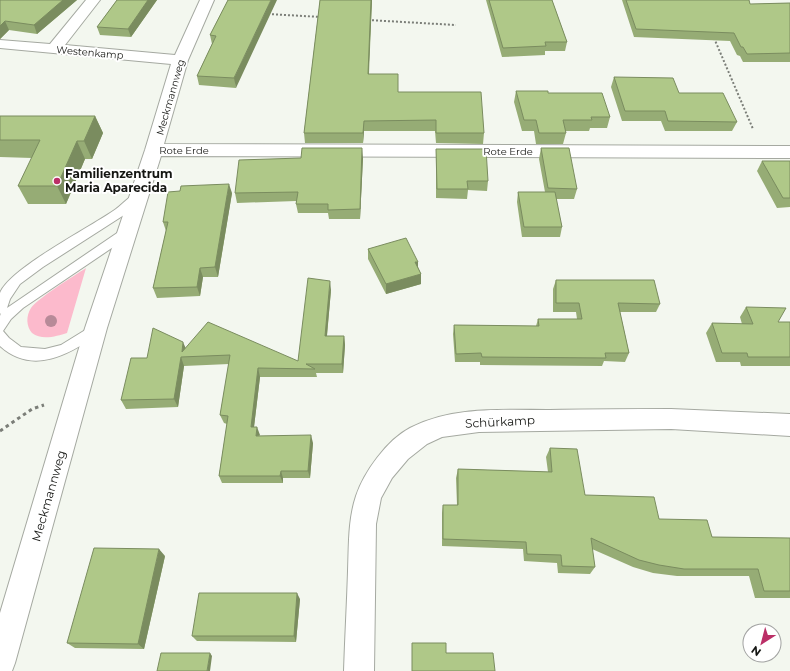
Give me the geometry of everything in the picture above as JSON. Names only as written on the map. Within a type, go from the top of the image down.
[{"type":"street","points":[[54,49],[92,0]]},
{"type":"street","name":"Meckmannweg","points":[[0,663],[79,393],[96,328],[154,150],[180,60],[207,0]]},
{"type":"street","name":"Westenkamp","points":[[0,44],[180,60]]},
{"type":"street","name":"Rote Erde","points":[[154,150],[790,152]]},
{"type":"street","name":"Schürkamp","points":[[359,671],[363,524],[369,496],[383,470],[395,456],[418,436],[441,427],[478,421],[671,419],[790,424]]},
{"type":"lane","points":[[0,309],[4,297],[16,281],[39,264],[120,212],[138,197]]},
{"type":"lane","points":[[0,327],[7,315],[19,305],[127,232]]},
{"type":"lane","points":[[0,335],[2,341],[12,349],[29,354],[44,354],[60,352],[75,344],[96,328]]},
{"type":"path","points":[[265,14],[321,17]]},
{"type":"path","points":[[368,20],[456,25]]},
{"type":"path","points":[[713,36],[764,152]]},
{"type":"path","points":[[0,431],[32,409],[79,393]]},
{"type":"shaded area","points":[[86,268],[67,333],[40,337],[32,333],[27,321],[31,308],[48,293]]},
{"type":"building","points":[[0,0],[63,0],[34,25],[5,21],[0,26]]},
{"type":"building","points":[[117,0],[148,0],[128,29],[97,27]]},
{"type":"building","points":[[228,0],[271,0],[234,78],[197,76],[216,36],[210,35]]},
{"type":"building","points":[[320,0],[371,0],[368,74],[398,74],[398,92],[481,92],[484,133],[436,133],[436,120],[364,121],[363,133],[304,133]]},
{"type":"building","points":[[489,0],[552,0],[567,42],[545,42],[546,46],[503,48]]},
{"type":"building","points":[[626,0],[749,0],[750,4],[790,3],[790,53],[747,54],[743,47],[741,47],[734,33],[636,29]]},
{"type":"building","points":[[614,77],[673,78],[679,93],[723,93],[737,122],[668,121],[665,111],[625,111]]},
{"type":"building","points":[[516,91],[548,91],[548,93],[602,93],[610,117],[591,117],[592,120],[563,120],[566,133],[539,133],[536,120],[524,120]]},
{"type":"building","points":[[0,116],[95,116],[84,141],[77,141],[57,186],[18,186],[40,140],[0,140]]},
{"type":"building","points":[[302,148],[362,148],[360,209],[328,210],[328,204],[296,204],[298,192],[235,193],[239,160],[301,158]]},
{"type":"building","points":[[541,148],[569,148],[577,189],[548,188]]},
{"type":"building","points":[[436,149],[486,149],[488,181],[467,181],[468,189],[437,189]]},
{"type":"building","points":[[762,161],[790,161],[790,198],[783,198]]},
{"type":"building","points":[[229,184],[215,267],[200,268],[197,287],[153,288],[168,222],[163,222],[168,192],[180,191],[181,186]]},
{"type":"building","points":[[518,192],[555,192],[562,227],[524,227]]},
{"type":"building","points":[[406,238],[418,262],[415,262],[421,274],[386,284],[368,249]]},
{"type":"building","points":[[308,278],[330,281],[325,336],[344,336],[342,364],[306,364],[315,369],[258,368],[251,427],[257,427],[256,436],[311,435],[308,471],[281,471],[280,476],[219,476],[228,416],[220,415],[230,355],[181,357],[174,399],[121,400],[131,358],[147,358],[153,328],[183,342],[182,352],[208,322],[298,361]]},
{"type":"building","points":[[556,280],[654,280],[660,304],[618,303],[629,353],[605,353],[606,358],[482,357],[481,353],[456,354],[454,325],[539,326],[538,319],[582,319],[579,303],[556,303]]},
{"type":"building","points":[[746,307],[786,308],[778,322],[790,322],[790,357],[748,357],[747,353],[722,353],[712,323],[753,324]]},
{"type":"building","points":[[550,448],[577,449],[585,495],[654,497],[659,519],[707,520],[712,537],[790,538],[790,591],[764,591],[758,569],[684,569],[659,565],[639,560],[591,538],[595,567],[562,566],[561,555],[527,554],[526,542],[443,539],[443,505],[458,505],[458,469],[552,472]]},
{"type":"building","points":[[94,548],[159,549],[138,644],[67,643]]},
{"type":"building","points":[[199,593],[297,593],[294,636],[192,636]]},
{"type":"building","points":[[412,643],[446,643],[446,653],[493,653],[495,671],[412,671]]},
{"type":"building","points":[[161,653],[210,653],[207,671],[157,671]]},
{"type":"place","name":"Familienzentrum Maria Aparecida","points":[[57,181]]}]
